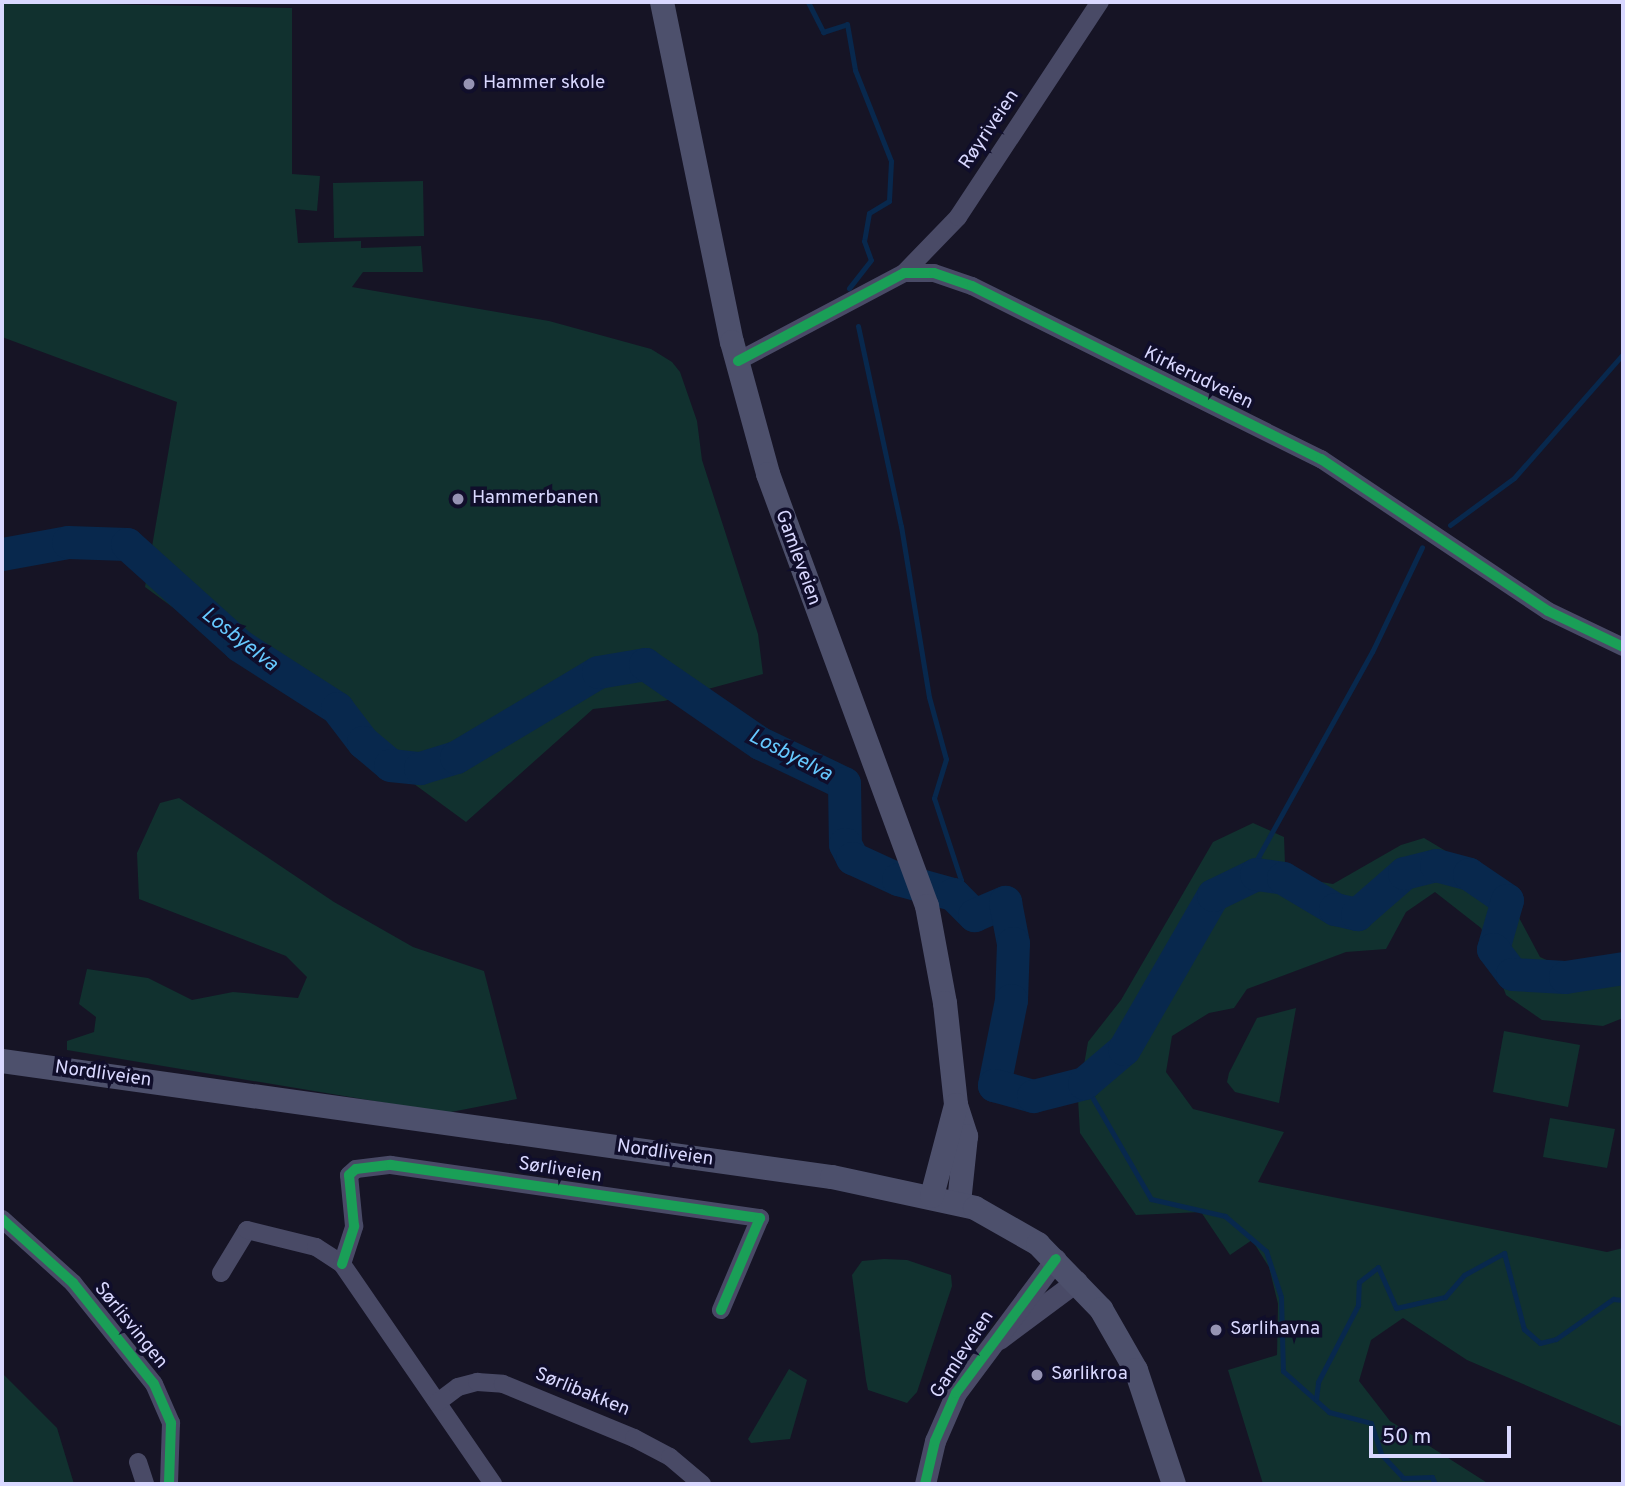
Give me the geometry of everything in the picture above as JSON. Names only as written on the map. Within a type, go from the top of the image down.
[{"type":"main road","name":"Gamleveien","points":[[662,2],[738,361],[789,538],[913,858],[933,933],[956,1105],[966,1136],[959,1202]]},
{"type":"main road","name":"Nordliveien","points":[[2,1061],[832,1177],[959,1202],[1007,1223],[1056,1259],[1112,1326],[1136,1370],[1174,1484]]},
{"type":"main road","name":"Gamleveien","points":[[932,1196],[956,1105]]},
{"type":"street","name":"Røyriveien","points":[[904,273],[958,216],[1100,2]]},
{"type":"street","points":[[738,361],[904,273]]},
{"type":"street","name":"Kirkerudveien","points":[[904,273],[934,273],[972,286],[1321,459],[1548,611],[1623,647]]},
{"type":"street","name":"Sørliveien","points":[[342,1264],[354,1226],[349,1175],[356,1169],[391,1164],[760,1218],[721,1310]]},
{"type":"street","name":"Sørlisvingen","points":[[2,1219],[73,1283],[154,1384],[171,1423],[169,1484]]},
{"type":"street","points":[[221,1273],[247,1230],[316,1247],[342,1264],[493,1484]]},
{"type":"street","name":"Gamleveien","points":[[925,1484],[948,1408],[1056,1259]]},
{"type":"street","name":"Gamleveien","points":[[994,1342],[1077,1281]]},
{"type":"street","name":"Sørlibakken","points":[[438,1402],[458,1387],[477,1382],[503,1384],[634,1438],[670,1457],[702,1484]]},
{"type":"street","points":[[138,1462],[145,1484]]},
{"type":"green space","points":[[2,2],[292,8],[292,174],[320,176],[317,211],[295,209],[298,243],[361,241],[361,248],[421,246],[423,272],[363,272],[352,287],[549,321],[651,349],[672,362],[680,372],[697,421],[702,460],[758,634],[763,674],[664,701],[593,709],[466,822],[145,587],[177,402],[2,337]]},
{"type":"green space","points":[[423,181],[424,236],[334,238],[333,183]]},
{"type":"green space","points":[[179,798],[334,902],[413,947],[484,971],[517,1099],[446,1113],[67,1050],[67,1041],[94,1032],[96,1017],[79,1004],[87,969],[148,978],[192,1000],[233,992],[298,998],[307,977],[286,956],[139,899],[137,853],[160,803]]},
{"type":"green space","points":[[1253,823],[1284,837],[1285,864],[1310,880],[1333,884],[1401,845],[1424,838],[1501,884],[1540,957],[1573,972],[1598,972],[1623,963],[1623,1018],[1603,1026],[1542,1020],[1506,995],[1481,928],[1435,892],[1406,912],[1386,949],[1346,952],[1247,989],[1234,1008],[1209,1013],[1172,1036],[1166,1072],[1193,1109],[1284,1132],[1258,1182],[1607,1252],[1623,1248],[1623,1427],[1467,1360],[1403,1318],[1371,1340],[1359,1381],[1390,1421],[1489,1484],[1263,1484],[1228,1370],[1277,1355],[1278,1304],[1269,1267],[1252,1240],[1230,1255],[1201,1212],[1136,1215],[1080,1133],[1078,1099],[1088,1042],[1121,1000],[1213,842]]},
{"type":"green space","points":[[1296,1008],[1279,1103],[1235,1092],[1227,1082],[1229,1073],[1257,1018]]},
{"type":"green space","points":[[1504,1031],[1580,1045],[1568,1107],[1493,1092]]},
{"type":"green space","points":[[1550,1118],[1615,1129],[1607,1168],[1543,1157]]},
{"type":"green space","points":[[907,1260],[951,1275],[952,1286],[917,1392],[907,1403],[868,1390],[866,1380],[852,1275],[862,1261]]},
{"type":"green space","points":[[789,1369],[807,1380],[790,1439],[751,1443],[748,1439]]},
{"type":"green space","points":[[2,1373],[57,1428],[74,1484],[2,1484]]},
{"type":"waterway","points":[[808,2],[823,32],[847,24],[855,70],[891,161],[889,201],[869,213],[864,241],[871,260],[849,288]]},
{"type":"waterway","points":[[858,326],[901,526],[929,697],[946,759],[934,798],[961,880],[953,894]]},
{"type":"waterway","points":[[1450,525],[1514,478],[1623,354]]},
{"type":"waterway","name":"Losbyelva","points":[[2,554],[68,542],[127,544],[239,645],[337,708],[363,742],[390,765],[420,768],[456,757],[598,672],[645,664],[760,743],[844,783],[845,844],[852,858],[898,879],[953,894],[974,915],[1005,902],[1013,943],[1011,1000],[994,1085],[1033,1096],[1084,1083],[1124,1049],[1213,895],[1256,874],[1283,878],[1335,909],[1357,914],[1404,873],[1436,865],[1469,874],[1507,900],[1493,949],[1512,974],[1565,977],[1623,968]]},
{"type":"waterway","points":[[1246,879],[1372,652],[1422,547]]},
{"type":"waterway","points":[[1084,1083],[1151,1199],[1225,1216],[1266,1251],[1281,1297],[1283,1371],[1329,1412],[1371,1423],[1381,1454],[1403,1478],[1432,1477],[1435,1484]]},
{"type":"waterway","points":[[1316,1399],[1318,1382],[1358,1305],[1359,1282],[1378,1267],[1396,1308],[1445,1297],[1464,1275],[1504,1253],[1524,1329],[1540,1343],[1556,1339],[1613,1299],[1623,1300]]},
{"type":"cycle path","points":[[738,361],[904,273],[934,273],[972,286],[1321,459],[1548,611],[1623,647]]},
{"type":"cycle path","points":[[342,1264],[354,1226],[349,1175],[356,1169],[391,1165],[760,1218],[721,1310]]},
{"type":"cycle path","points":[[2,1219],[73,1283],[154,1384],[171,1423],[169,1484]]},
{"type":"cycle path","points":[[925,1484],[935,1441],[956,1393],[1056,1259]]},
{"type":"place","name":"Hammer skole","points":[[469,84]]},
{"type":"place","name":"Hammerbanen","points":[[458,499]]},
{"type":"place","name":"Sørlihavna","points":[[1216,1330]]},
{"type":"place","name":"Sørlikroa","points":[[1037,1375]]}]
